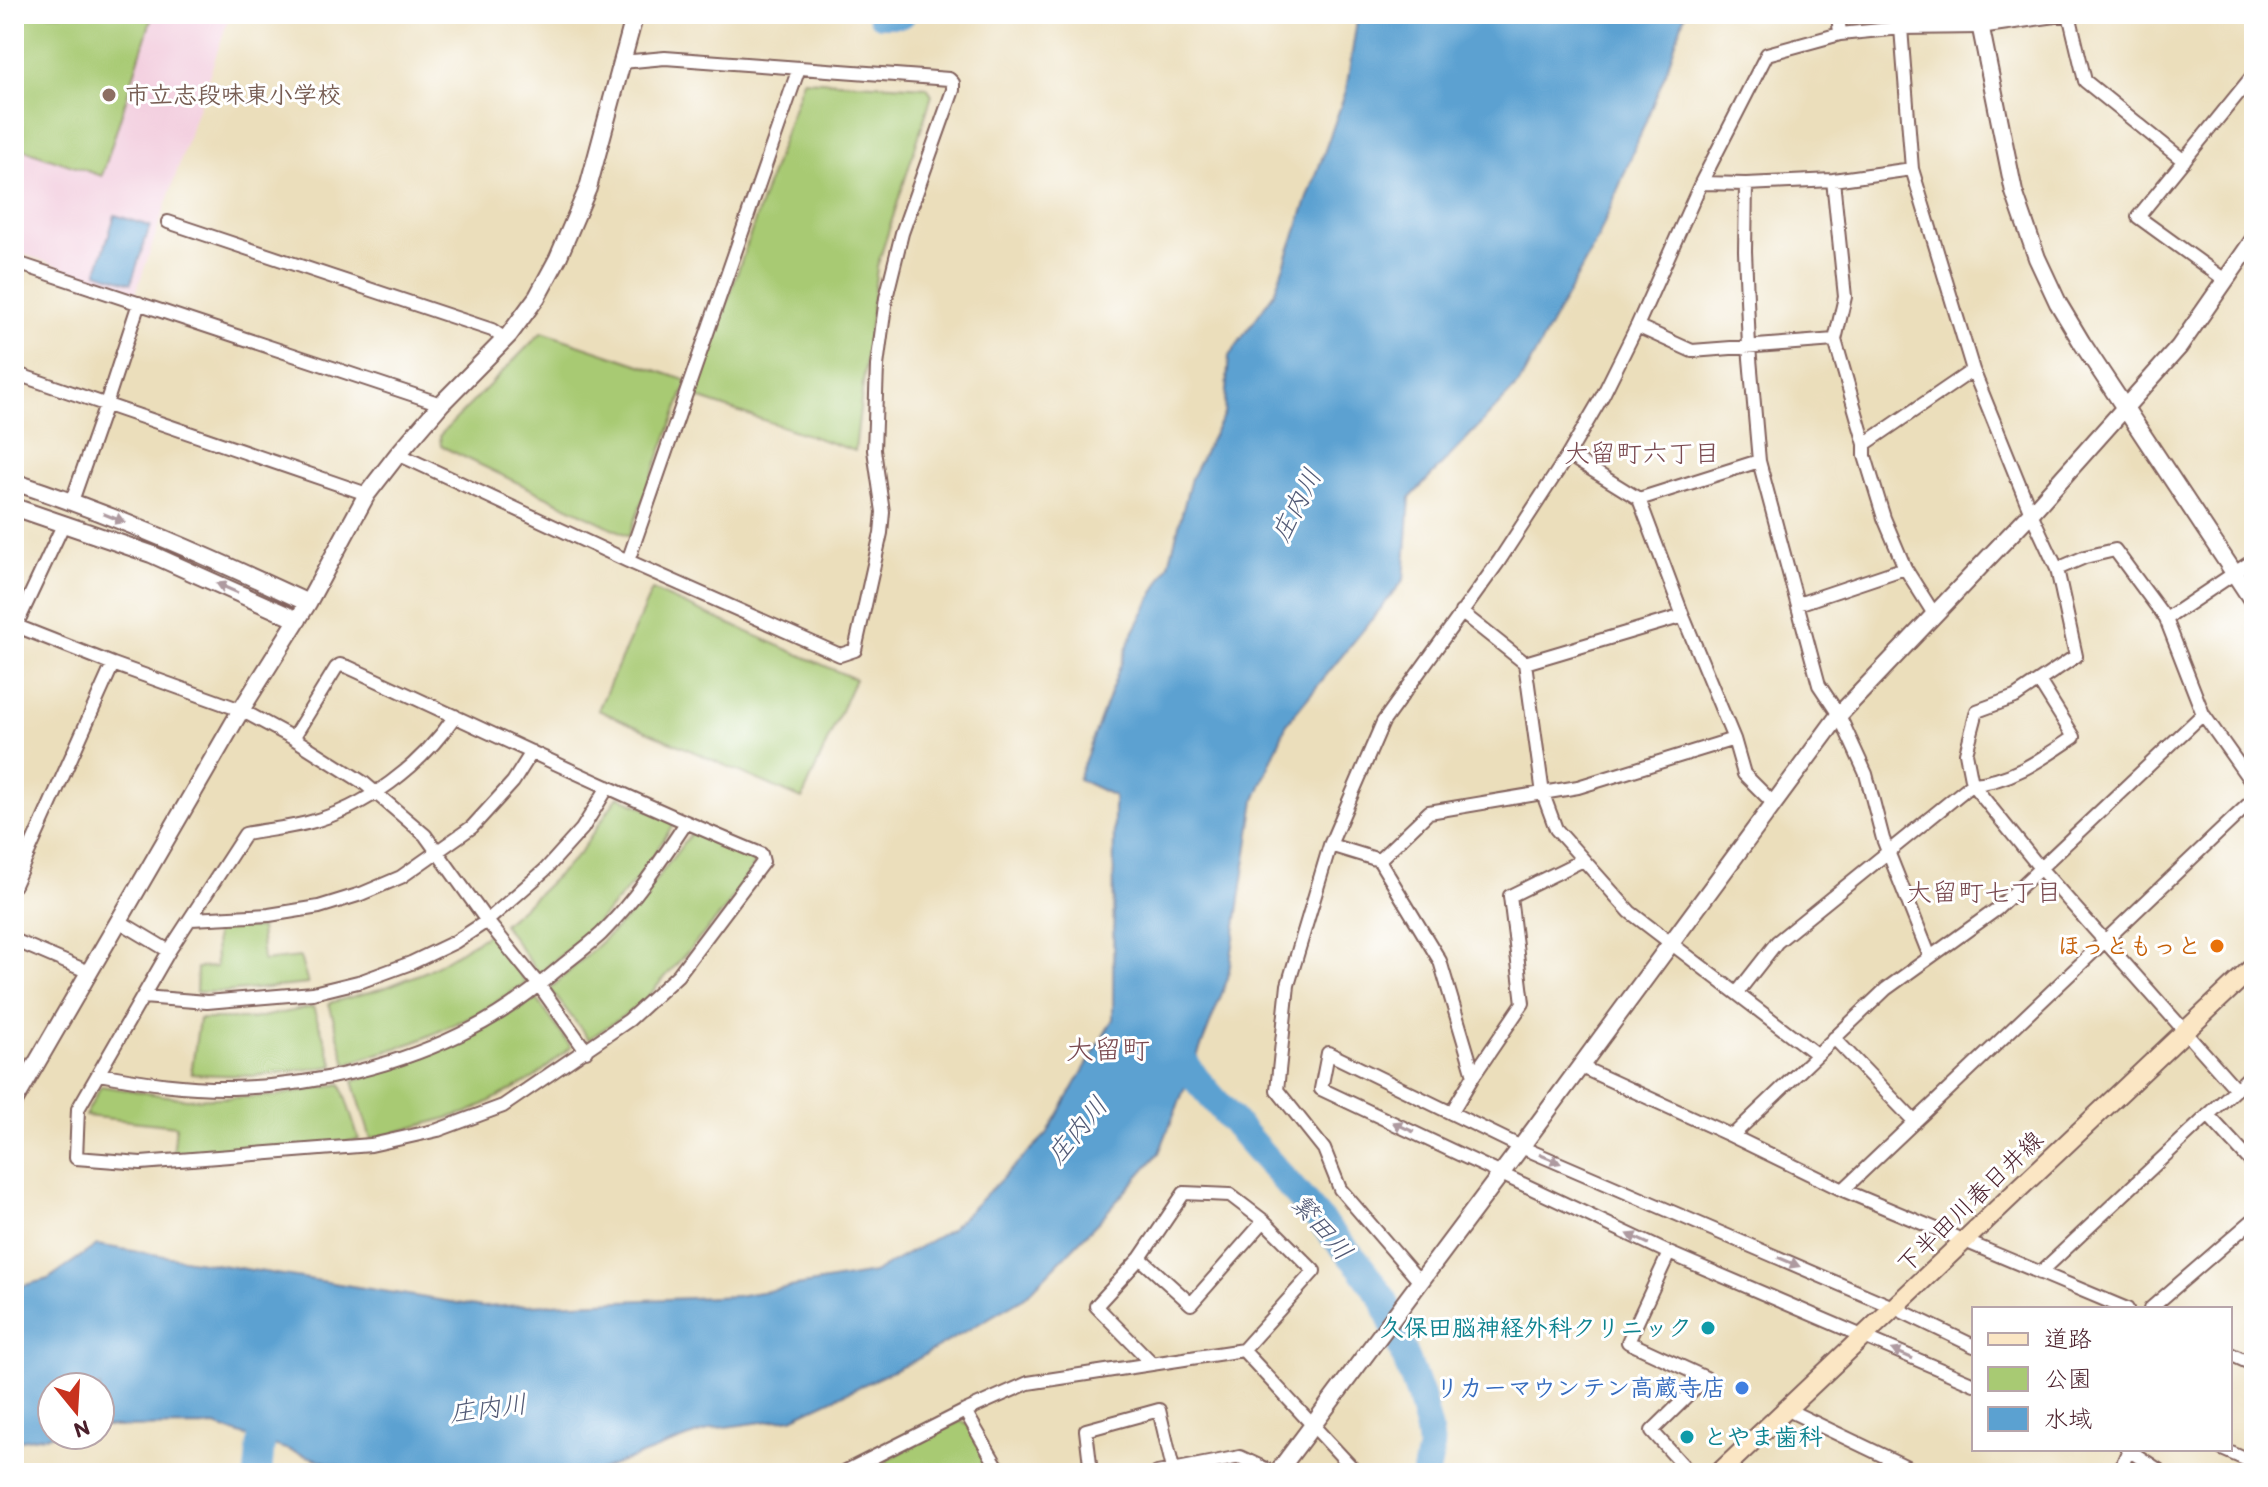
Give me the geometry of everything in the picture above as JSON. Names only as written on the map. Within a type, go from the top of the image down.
[{"type":"main road","name":"下半田川春日井線","points":[[1719,1473],[2254,966]]},
{"type":"street","points":[[1838,14],[1840,34]]},
{"type":"street","points":[[1420,1283],[1340,1189],[1324,1149],[1277,1090],[1288,985],[1330,845],[1383,722],[1499,561],[1603,395],[1701,183],[1767,54],[1840,34],[2069,14],[2085,81],[2184,161]]},
{"type":"street","points":[[14,1102],[241,710],[308,603],[367,494],[441,404],[505,339],[537,297],[558,258],[588,188],[634,20]]},
{"type":"street","points":[[1979,20],[2014,192],[2037,258],[2058,303],[2254,603]]},
{"type":"street","points":[[1901,28],[1912,169],[1973,370],[2057,569],[2076,656],[2015,697],[1977,711],[1966,753],[1972,784],[2104,942],[2236,1089]]},
{"type":"street","points":[[398,454],[840,655],[855,650],[883,512],[874,450],[877,366],[886,298],[902,233],[953,83],[949,79],[665,58],[622,62]]},
{"type":"street","points":[[628,561],[799,68]]},
{"type":"street","points":[[2225,280],[2138,217],[2254,74]]},
{"type":"street","points":[[1701,183],[1833,180],[1912,169]]},
{"type":"street","points":[[1833,180],[1845,297],[1835,340],[1884,518],[1905,568],[1934,614]]},
{"type":"street","points":[[1746,184],[1749,347],[1759,461],[1819,685],[1839,715],[1866,774],[1883,839],[1930,957]]},
{"type":"street","points":[[168,222],[492,330],[505,339]]},
{"type":"street","points":[[1157,1473],[1240,1457],[1276,1473],[1315,1425],[1839,715],[2031,513],[2179,347],[2254,239]]},
{"type":"street","points":[[14,262],[441,404]]},
{"type":"street","points":[[72,501],[139,303]]},
{"type":"street","points":[[1637,326],[1692,351],[1835,340]]},
{"type":"street","points":[[1865,444],[1973,370]]},
{"type":"street","points":[[14,373],[367,494]]},
{"type":"street","points":[[2254,414],[2254,421]]},
{"type":"street","points":[[1568,455],[1639,499],[1734,739],[1744,774],[1773,803]]},
{"type":"street","points":[[1639,499],[1759,461]]},
{"type":"street","points":[[14,482],[72,501],[191,548],[308,603]]},
{"type":"street","points":[[14,507],[151,554],[298,620]]},
{"type":"street","points":[[64,523],[15,627],[241,710],[293,738],[364,783],[425,835],[586,1051]]},
{"type":"street","points":[[2057,569],[2085,557],[2115,550],[2166,619],[2203,714],[2254,786]]},
{"type":"street","points":[[2166,619],[2254,560]]},
{"type":"street","points":[[1798,604],[1905,568]]},
{"type":"street","points":[[1461,612],[1525,663],[1543,794],[1556,829],[1630,912],[1816,1054]]},
{"type":"street","points":[[1525,663],[1683,616]]},
{"type":"street","points":[[14,885],[113,664]]},
{"type":"street","points":[[293,738],[340,665],[455,716],[686,823],[761,854],[763,862],[678,975],[629,1020],[503,1106],[438,1130],[371,1145],[141,1163],[76,1158],[78,1109],[169,951],[245,834],[308,823],[353,806],[422,756],[455,716]]},
{"type":"street","points":[[1737,993],[1777,942],[1972,784],[1984,784],[2028,768],[2074,737],[2039,681]]},
{"type":"street","points":[[1732,1136],[1886,989],[1997,909],[2203,714]]},
{"type":"street","points":[[1379,860],[1429,812],[1578,787],[1734,739]]},
{"type":"street","points":[[191,919],[269,915],[319,907],[401,877],[472,827],[513,782],[532,752]]},
{"type":"street","points":[[143,997],[207,1002],[313,993],[362,981],[411,963],[455,942],[487,921],[545,870],[582,829],[608,787]]},
{"type":"street","points":[[1843,1190],[2254,799]]},
{"type":"street","points":[[99,1074],[164,1085],[232,1088],[306,1082],[365,1070],[420,1052],[476,1027],[539,985],[600,934],[640,888],[686,823]]},
{"type":"street","points":[[1330,845],[1379,860],[1440,961],[1474,1075]]},
{"type":"street","points":[[1451,1113],[1523,1003],[1510,896],[1583,860]]},
{"type":"street","points":[[119,921],[169,951]]},
{"type":"street","points":[[14,940],[89,972]]},
{"type":"street","points":[[1834,1038],[1915,1122]]},
{"type":"street","points":[[1972,1345],[1895,1308],[1521,1147],[1328,1053],[1321,1089],[1669,1253],[1972,1383]]},
{"type":"street","points":[[1579,1066],[1843,1190],[2122,1307]]},
{"type":"street","points":[[2040,1273],[2254,1072]]},
{"type":"street","points":[[2208,1115],[2254,1165]]},
{"type":"street","points":[[842,1473],[1028,1383],[1153,1364],[1243,1350],[1314,1271],[1264,1221],[1230,1195],[1184,1193],[1140,1258],[1096,1306],[1153,1364]]},
{"type":"street","points":[[2152,1307],[2254,1219]]},
{"type":"street","points":[[1140,1258],[1191,1304],[1264,1221]]},
{"type":"street","points":[[1669,1253],[1628,1342],[1706,1378],[1652,1431],[1690,1473]]},
{"type":"street","points":[[1243,1350],[1357,1473]]},
{"type":"street","points":[[1091,1473],[1086,1430],[1159,1410],[1173,1469]]},
{"type":"street","points":[[1788,1410],[1911,1471]]},
{"type":"street","points":[[965,1411],[1001,1473]]},
{"type":"street","points":[[2119,1473],[2127,1451]]},
{"type":"street","points":[[2131,1451],[2163,1473]]},
{"type":"street","points":[[2227,1451],[2254,1463]]},
{"type":"shaded area","name":"市立志段味東小学校","points":[[14,14],[230,14],[136,293],[14,251]]},
{"type":"green space","points":[[14,14],[153,14],[102,176],[14,146]]},
{"type":"green space","points":[[803,80],[927,87],[932,95],[877,267],[855,451],[695,397]]},
{"type":"green space","points":[[542,332],[688,381],[629,536],[441,446],[440,435]]},
{"type":"green space","points":[[652,590],[855,679],[802,799],[598,710]]},
{"type":"green space","points":[[618,796],[675,822],[640,876],[593,927],[539,974],[503,924],[579,854]]},
{"type":"green space","points":[[692,832],[757,860],[724,911],[642,1003],[589,1039],[550,989],[628,917]]},
{"type":"green space","points":[[215,928],[260,928],[263,961],[300,957],[308,984],[196,992],[197,968],[216,967]]},
{"type":"green space","points":[[490,933],[526,983],[477,1014],[415,1042],[346,1064],[329,1003],[384,988],[427,971]]},
{"type":"green space","points":[[537,999],[571,1047],[534,1078],[469,1112],[371,1139],[353,1081],[450,1047]]},
{"type":"green space","points":[[313,1007],[334,1066],[254,1076],[191,1074],[199,1019],[251,1019]]},
{"type":"green space","points":[[341,1084],[359,1140],[274,1151],[173,1156],[176,1126],[85,1116],[101,1086],[187,1099],[276,1096]]},
{"type":"green space","points":[[960,1421],[967,1423],[999,1473],[893,1473],[886,1460]]},
{"type":"water","name":"庄内川","points":[[1358,14],[1685,14],[1666,72],[1598,238],[1519,384],[1410,498],[1404,580],[1287,723],[1255,800],[1228,978],[1159,1153],[1025,1297],[914,1361],[792,1418],[711,1429],[593,1473],[359,1473],[215,1426],[116,1427],[116,1371],[36,1371],[36,1438],[14,1441],[14,1288],[48,1279],[97,1245],[482,1307],[737,1296],[873,1273],[951,1229],[1047,1134],[1113,1019],[1114,796],[1078,779],[1131,637],[1169,564],[1191,478],[1224,414],[1229,356],[1274,293],[1346,91]]},
{"type":"water","points":[[115,215],[150,226],[131,283],[97,272]]},
{"type":"waterway","points":[[881,14],[902,14]]},
{"type":"waterway","name":"繁田川","points":[[1170,1041],[1196,1079],[1360,1266],[1384,1300],[1420,1396],[1429,1431],[1431,1448],[1426,1473]]},
{"type":"waterway","points":[[258,1473],[263,1423]]},
{"type":"place","name":"市立志段味東小学校","points":[[109,95]]},
{"type":"place","name":"ほっともっと","points":[[2217,946]]},
{"type":"place","name":"久保田脳神経外科クリニック","points":[[1708,1328]]},
{"type":"place","name":"リカーマウンテン高蔵寺店","points":[[1742,1388]]},
{"type":"place","name":"とやま歯科","points":[[1687,1437]]},
{"type":"district","name":"大留町六丁目","points":[[1642,453]]},
{"type":"district","name":"大留町七丁目","points":[[1984,892]]},
{"type":"district","name":"大留町","points":[[1108,1049]]}]
